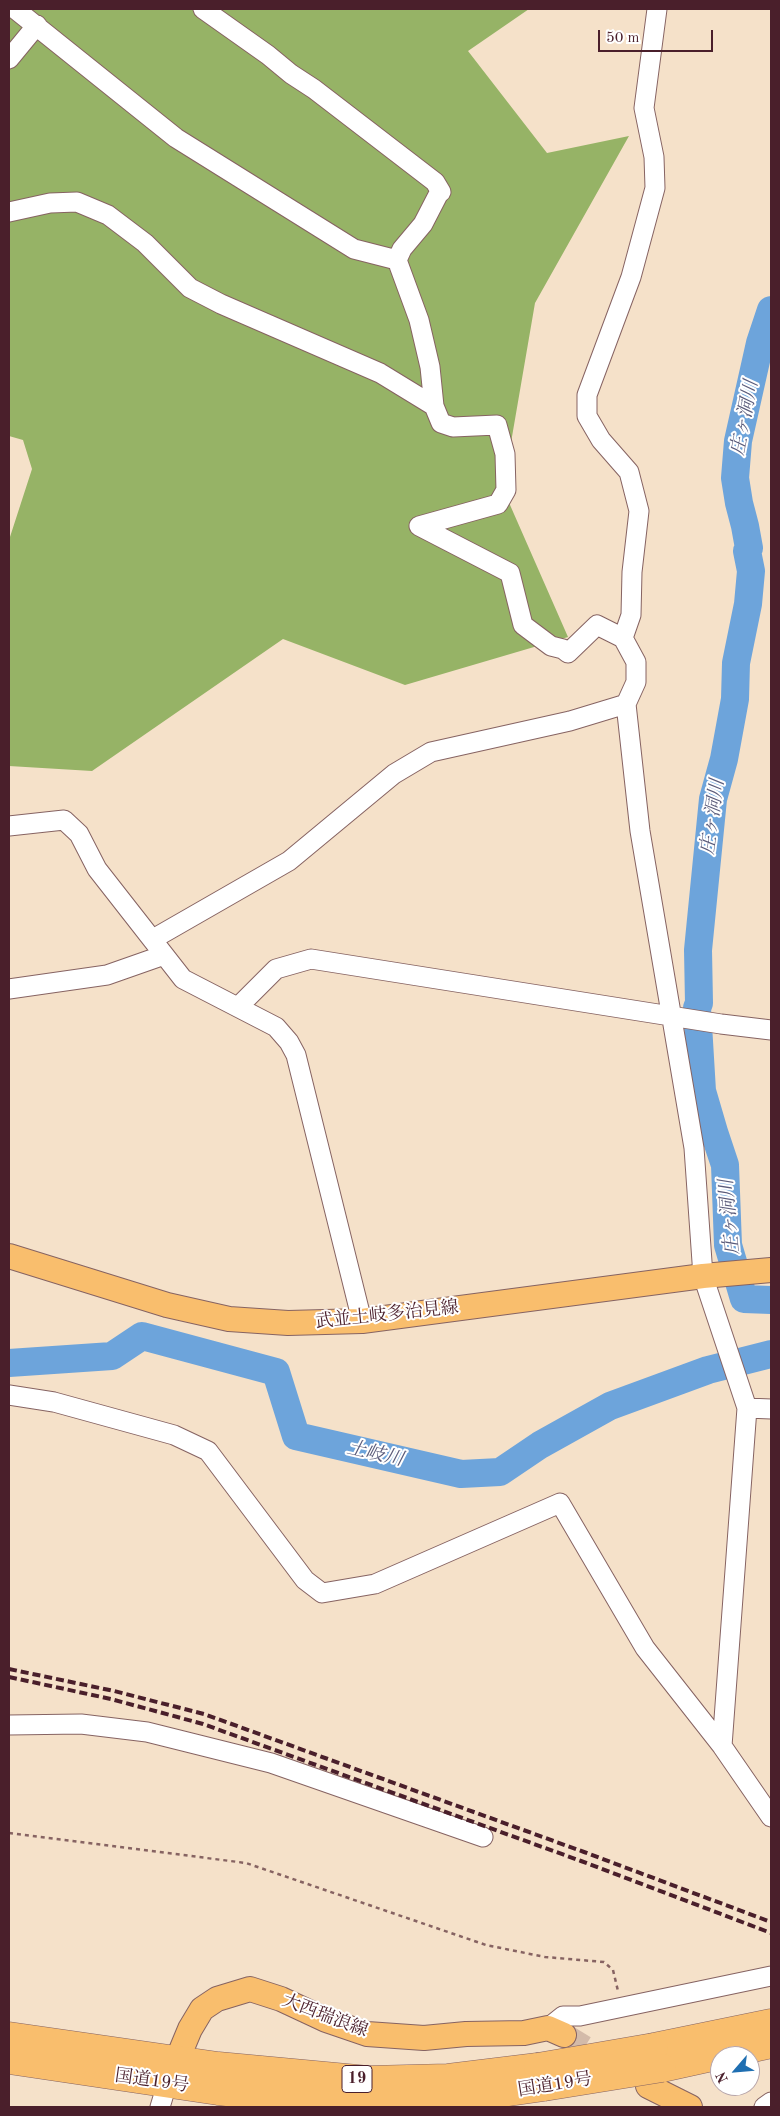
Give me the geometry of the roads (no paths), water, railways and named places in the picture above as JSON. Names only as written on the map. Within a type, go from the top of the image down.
[{"type":"highway","name":"国道19号","points":[[655,2067],[771,2023]]},
{"type":"highway","name":"国道19号","points":[[9,2036],[112,2052],[168,2083]]},
{"type":"highway","name":"国道19号","points":[[9,2060],[168,2083],[328,2102],[366,2104],[488,2095],[541,2077],[655,2067],[771,2044]]},
{"type":"main road","name":"武並土岐多治見線","points":[[9,1256],[167,1306],[229,1319],[288,1324],[362,1321],[763,1271]]},
{"type":"main road","name":"大西瑞浪線","points":[[168,2083],[190,2029],[202,2009],[216,1999],[250,1989],[281,1999],[326,2020],[367,2034],[424,2038],[466,2034],[556,2032]]},
{"type":"main road","points":[[655,2067],[690,2107]]},
{"type":"street","points":[[15,9],[176,138],[354,249],[396,260]]},
{"type":"street","points":[[203,9],[314,89],[435,182],[441,192],[438,193],[423,224],[402,249],[396,260],[419,320],[430,367],[434,406],[441,423],[452,427],[497,425],[505,454],[506,490],[498,504],[419,526],[510,574],[523,625],[551,646],[563,649],[568,653],[597,625],[623,638],[636,662],[636,682],[626,704],[640,831],[694,1148],[707,1278],[747,1408],[722,1746]]},
{"type":"street","points":[[623,638],[631,615],[632,572],[639,511],[629,472],[601,440],[588,416],[587,395],[632,277],[655,188],[654,156],[644,108],[657,9]]},
{"type":"street","points":[[9,59],[37,26]]},
{"type":"street","points":[[9,212],[50,203],[77,202],[108,215],[144,243],[190,288],[221,304],[380,373],[434,406]]},
{"type":"street","points":[[153,939],[289,861],[394,774],[431,752],[570,722],[626,704]]},
{"type":"street","points":[[9,826],[64,820],[79,834],[97,869],[183,979],[239,1006],[276,1027],[288,1042],[296,1055],[362,1321]]},
{"type":"street","points":[[9,989],[107,975],[164,955]]},
{"type":"street","points":[[239,1006],[276,969],[311,959],[670,1016],[771,1030]]},
{"type":"street","points":[[9,1395],[54,1402],[174,1435],[208,1451],[305,1580],[322,1593],[375,1584],[560,1503],[645,1648],[722,1746],[771,1817]]},
{"type":"street","points":[[747,1408],[771,1409]]},
{"type":"street","points":[[9,1725],[81,1724],[147,1732],[271,1763],[483,1837]]},
{"type":"street","points":[[556,2032],[564,2016],[580,2016],[771,1976]]},
{"type":"street","points":[[764,2107],[771,2102]]},
{"type":"waterway","name":"庄ヶ洞川","points":[[771,310],[760,343],[738,441],[735,478],[749,548],[747,551],[751,571],[748,604],[736,663],[735,699],[724,759],[713,799],[698,950],[699,1003],[697,1008],[702,1091],[725,1165],[728,1245],[744,1299],[771,1300]]},
{"type":"waterway","name":"土岐川","points":[[9,1363],[112,1356],[142,1336],[276,1372],[296,1436],[461,1474],[500,1472],[540,1445],[610,1406],[708,1370],[771,1354]]},
{"type":"tunnel","points":[[564,2035],[608,2062]]},
{"type":"railway","points":[[9,1669],[114,1691],[204,1714],[771,1922]]},
{"type":"railway","points":[[9,1677],[111,1699],[203,1724],[581,1861],[771,1933]]}]
